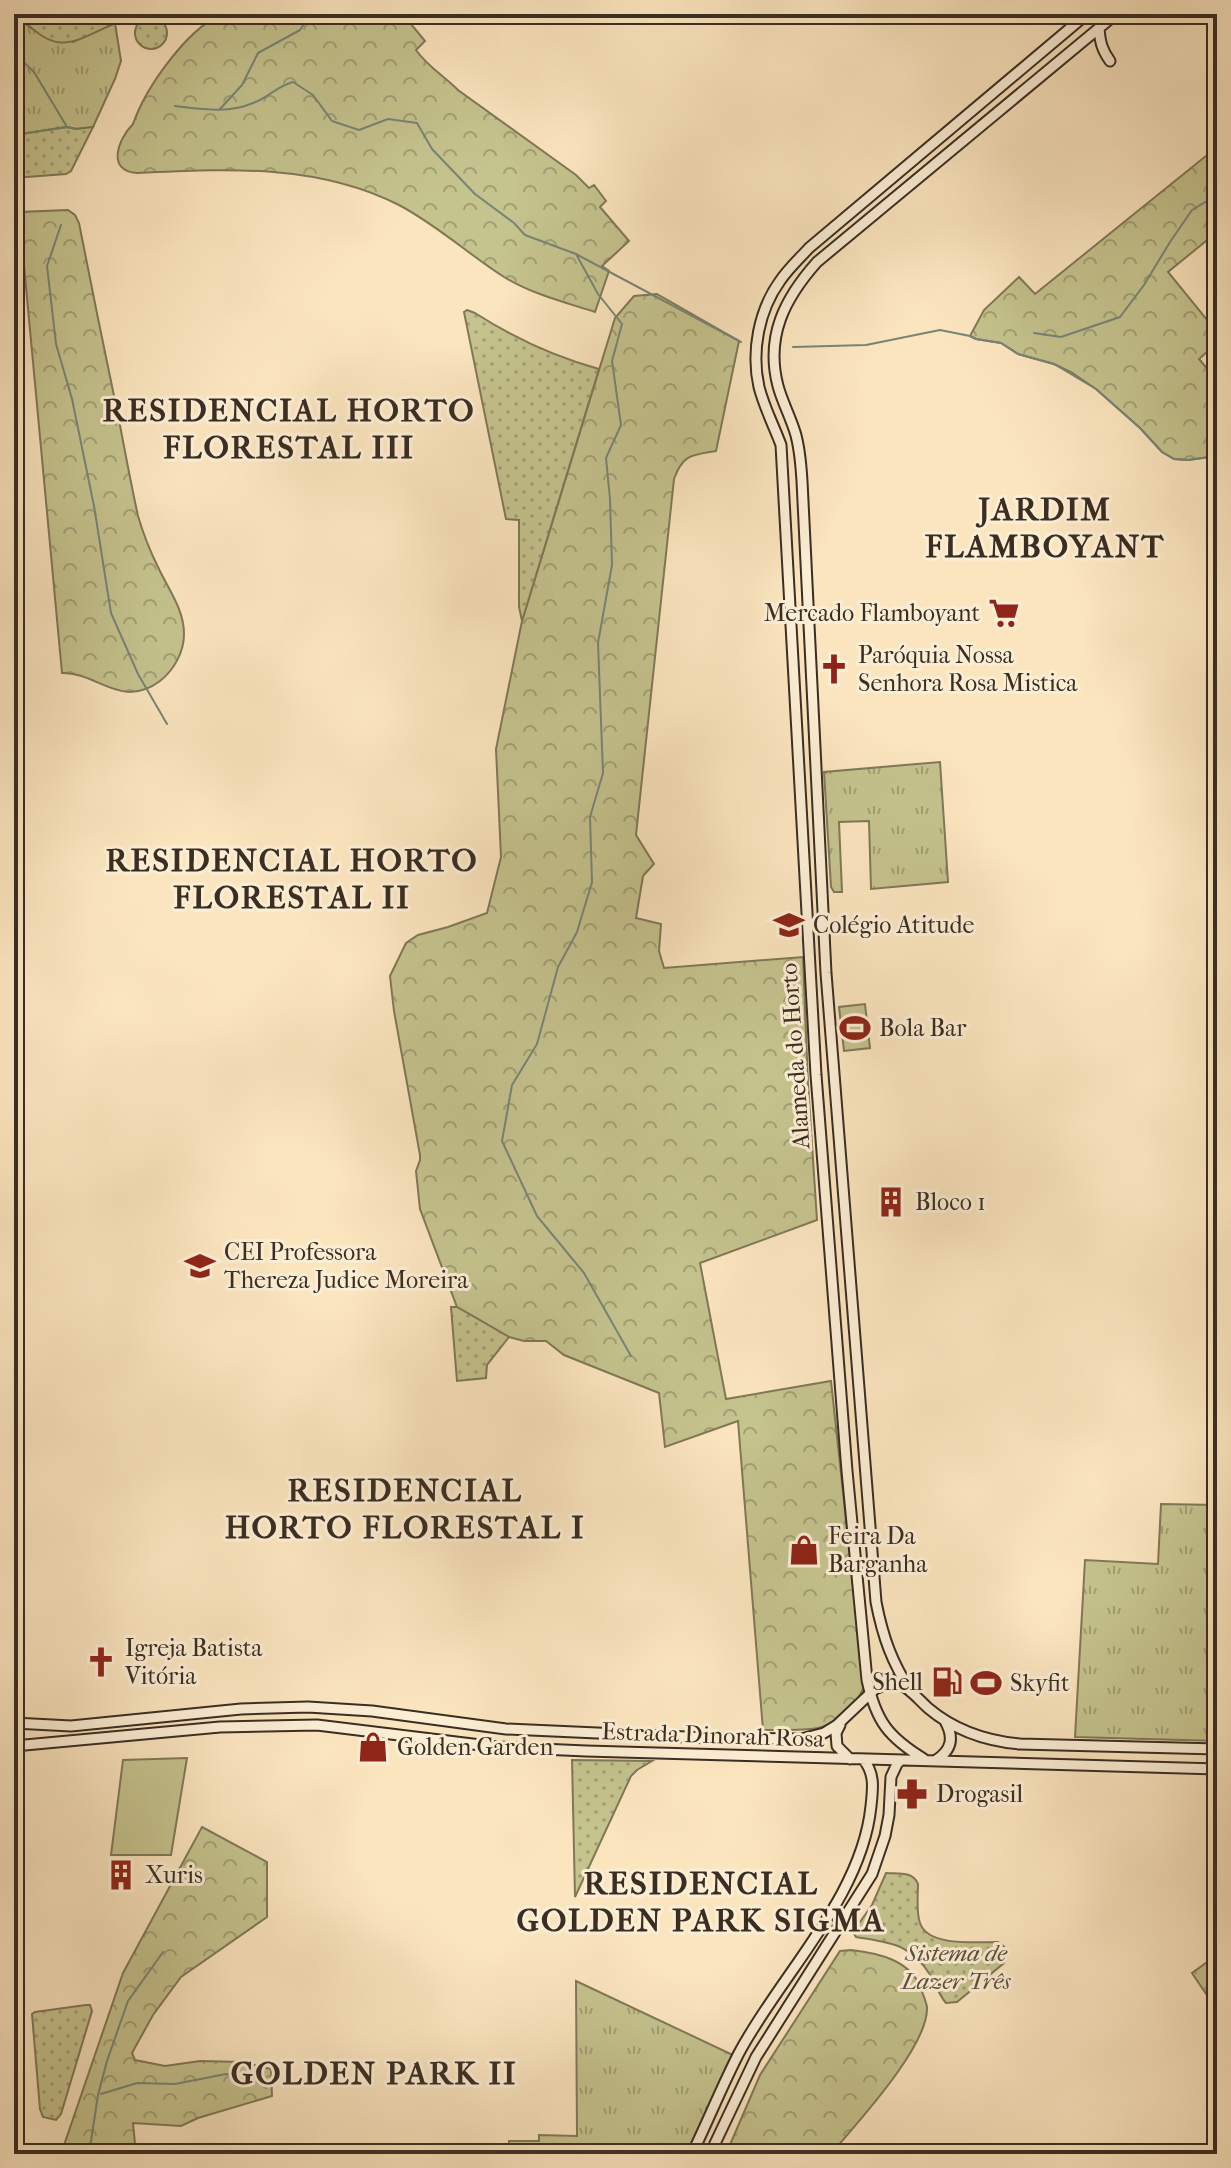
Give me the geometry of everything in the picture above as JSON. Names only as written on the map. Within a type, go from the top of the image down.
[{"type":"main road","name":"Alameda do Horto","points":[[924,1759],[902,1746],[880,1721],[873,1707],[867,1680],[816,1075],[781,445],[759,387],[756,348],[766,305],[778,284],[809,248],[1087,14]]},
{"type":"main road","points":[[1110,61],[1102,51],[1099,28],[1116,14]]},
{"type":"main road","name":"Alameda do Horto","points":[[911,1692],[889,1651],[876,1602],[840,1170],[822,901],[802,481],[796,436],[775,371],[776,332],[790,296],[817,262],[1099,28]]},
{"type":"main road","points":[[805,866],[811,898],[822,901]]},
{"type":"main road","points":[[870,1694],[893,1681],[945,1721],[980,1737],[1020,1744],[1217,1749]]},
{"type":"main road","name":"Estrada Dinorah Rosa","points":[[14,1723],[71,1726],[241,1709],[338,1708],[506,1729],[801,1739],[824,1733],[841,1722],[870,1694]]},
{"type":"main road","points":[[320,1725],[326,1715],[338,1708]]},
{"type":"main road","points":[[208,1713],[215,1728]]},
{"type":"main road","points":[[936,1760],[950,1746],[950,1729],[945,1721]]},
{"type":"main road","points":[[841,1722],[836,1733],[837,1746],[850,1759]]},
{"type":"main road","name":"Estrada Dinorah Rosa","points":[[14,1746],[215,1728],[320,1725],[497,1747],[1217,1769]]},
{"type":"main road","points":[[692,2154],[739,2053],[850,1878],[865,1841],[873,1790],[870,1767],[863,1759]]},
{"type":"main road","points":[[710,2154],[756,2057],[872,1874],[881,1853],[889,1815],[891,1777],[901,1760]]},
{"type":"main road","points":[[825,1920],[837,1929]]},
{"type":"green space","points":[[14,14],[30,28],[73,42],[115,23],[121,61],[93,127],[67,127],[14,135]]},
{"type":"green space","points":[[17,14],[111,14],[115,23],[85,37],[63,42],[43,36]]},
{"type":"green space","points":[[221,14],[421,14],[410,23],[425,41],[416,50],[425,61],[458,90],[576,175],[589,188],[594,185],[606,201],[600,207],[629,241],[602,266],[609,271],[595,312],[515,283],[413,213],[368,191],[304,175],[237,170],[137,173],[121,167],[118,153],[123,138],[157,78],[194,34]]},
{"type":"green space","points":[[151,17],[163,21],[167,33],[163,45],[151,49],[139,45],[135,33],[139,21]]},
{"type":"green space","points":[[67,127],[93,127],[71,171],[14,178],[14,135]]},
{"type":"green space","points":[[1217,147],[1217,232],[1168,272],[1217,332],[1217,343],[1199,359],[1210,372],[1217,373],[1217,456],[1174,459],[1162,452],[1096,389],[1071,372],[1018,354],[1001,343],[970,336],[984,310],[1019,277],[1035,294]]},
{"type":"green space","points":[[68,210],[79,223],[138,516],[183,625],[182,647],[170,672],[146,689],[133,692],[62,673],[19,212]]},
{"type":"green space","points":[[657,294],[739,341],[716,451],[689,457],[674,479],[636,835],[654,864],[643,876],[636,918],[661,924],[659,951],[664,968],[803,957],[817,1220],[700,1263],[726,1399],[831,1381],[864,1687],[845,1715],[822,1727],[810,1729],[763,1730],[738,1421],[665,1447],[659,1393],[564,1355],[546,1341],[509,1337],[457,1307],[420,1209],[416,1171],[420,1155],[390,976],[406,943],[418,935],[487,913],[501,857],[496,749],[522,621],[615,318],[634,296]]},
{"type":"green space","points":[[467,310],[535,346],[599,369],[522,621],[519,607],[519,520],[506,519],[464,312]]},
{"type":"green space","points":[[940,762],[948,882],[871,889],[869,821],[839,822],[842,892],[834,892],[831,887],[824,772]]},
{"type":"green space","name":"Bola Bar","points":[[865,1004],[870,1048],[844,1051],[839,1007]]},
{"type":"green space","points":[[451,1307],[457,1307],[509,1337],[487,1365],[486,1378],[457,1381]]},
{"type":"green space","points":[[1161,1504],[1217,1505],[1217,1741],[1075,1737],[1085,1560],[1158,1564]]},
{"type":"green space","points":[[187,1758],[171,1855],[111,1855],[123,1760]]},
{"type":"green space","points":[[572,1760],[652,1761],[631,1776],[575,1897]]},
{"type":"green space","points":[[202,1827],[267,1862],[267,1917],[181,1977],[153,2015],[132,2053],[135,2060],[165,2066],[200,2061],[243,2062],[271,2069],[272,2096],[181,2126],[133,2123],[136,2154],[61,2154],[123,1973]]},
{"type":"green space","name":"Sistema de Lazer Três","points":[[886,1873],[905,1874],[916,1880],[919,1919],[925,1931],[954,1942],[998,1942],[1007,1951],[1004,1963],[957,2002],[946,2003],[923,1965],[907,1951],[890,1943],[856,1937],[853,1932],[872,1905]]},
{"type":"green space","points":[[840,1951],[872,1953],[902,1965],[910,1971],[921,1989],[927,2007],[924,2023],[904,2063],[831,2154],[726,2154],[760,2075]]},
{"type":"green space","points":[[1217,1955],[1217,2010],[1192,1973]]},
{"type":"green space","points":[[576,1981],[735,2056],[690,2154],[509,2154],[509,2141],[539,2141],[539,2135],[577,2136]]},
{"type":"green space","points":[[90,2005],[92,2011],[61,2114],[56,2120],[43,2117],[32,2014]]},
{"type":"waterway","points":[[220,109],[242,85],[258,53],[300,30],[307,14]]},
{"type":"waterway","points":[[14,53],[34,72],[67,127]]},
{"type":"waterway","points":[[175,106],[234,109],[259,101],[293,82],[313,95],[332,121],[359,130],[388,119],[417,123],[432,149],[475,194],[525,235],[576,254],[741,342]]},
{"type":"waterway","points":[[14,135],[67,127],[76,129]]},
{"type":"waterway","points":[[1034,333],[1061,337],[1120,317],[1192,210],[1217,195]]},
{"type":"waterway","points":[[61,225],[47,266],[56,344],[72,399],[94,506],[111,613],[138,674],[167,724]]},
{"type":"waterway","points":[[576,254],[598,294],[622,324],[612,361],[621,425],[606,458],[612,565],[598,643],[603,773],[590,817],[592,882],[577,932],[558,967],[537,1044],[512,1085],[502,1141],[537,1216],[584,1273],[631,1356]]},
{"type":"waterway","points":[[793,347],[866,345],[940,330],[1001,343],[1018,354],[1054,364],[1096,389],[1162,452],[1174,459],[1217,456]]},
{"type":"waterway","points":[[89,2154],[98,2095],[128,2001],[163,1952]]},
{"type":"waterway","points":[[101,2094],[137,2083],[175,2084],[226,2074],[251,2078],[266,2088]]},
{"type":"place","name":"Mercado Flamboyant","points":[[1004,613]]},
{"type":"place","name":"Paróquia Nossa Senhora Rosa Mistica","points":[[834,669]]},
{"type":"place","name":"Colégio Atitude","points":[[789,925]]},
{"type":"place","name":"Bola Bar","points":[[855,1028]]},
{"type":"place","name":"Bloco 1","points":[[891,1202]]},
{"type":"place","name":"CEI Professora Thereza Judice Moreira","points":[[200,1266]]},
{"type":"place","name":"Feira Da Barganha","points":[[804,1550]]},
{"type":"place","name":"Igreja Batista Vitória","points":[[101,1662]]},
{"type":"place","name":"Shell","points":[[947,1682]]},
{"type":"place","name":"Skyfit","points":[[986,1683]]},
{"type":"place","name":"Golden Garden","points":[[373,1747]]},
{"type":"place","name":"Drogasil","points":[[912,1794]]},
{"type":"place","name":"Xuris","points":[[121,1875]]},
{"type":"district","name":"RESIDENCIAL HORTO FLORESTAL III","points":[[289,428]]},
{"type":"district","name":"JARDIM FLAMBOYANT","points":[[1045,528]]},
{"type":"district","name":"RESIDENCIAL HORTO FLORESTAL II","points":[[292,878]]},
{"type":"district","name":"RESIDENCIAL HORTO FLORESTAL I","points":[[405,1508]]},
{"type":"district","name":"RESIDENCIAL GOLDEN PARK SIGMA","points":[[701,1902]]},
{"type":"district","name":"GOLDEN PARK II","points":[[374,2073]]}]
